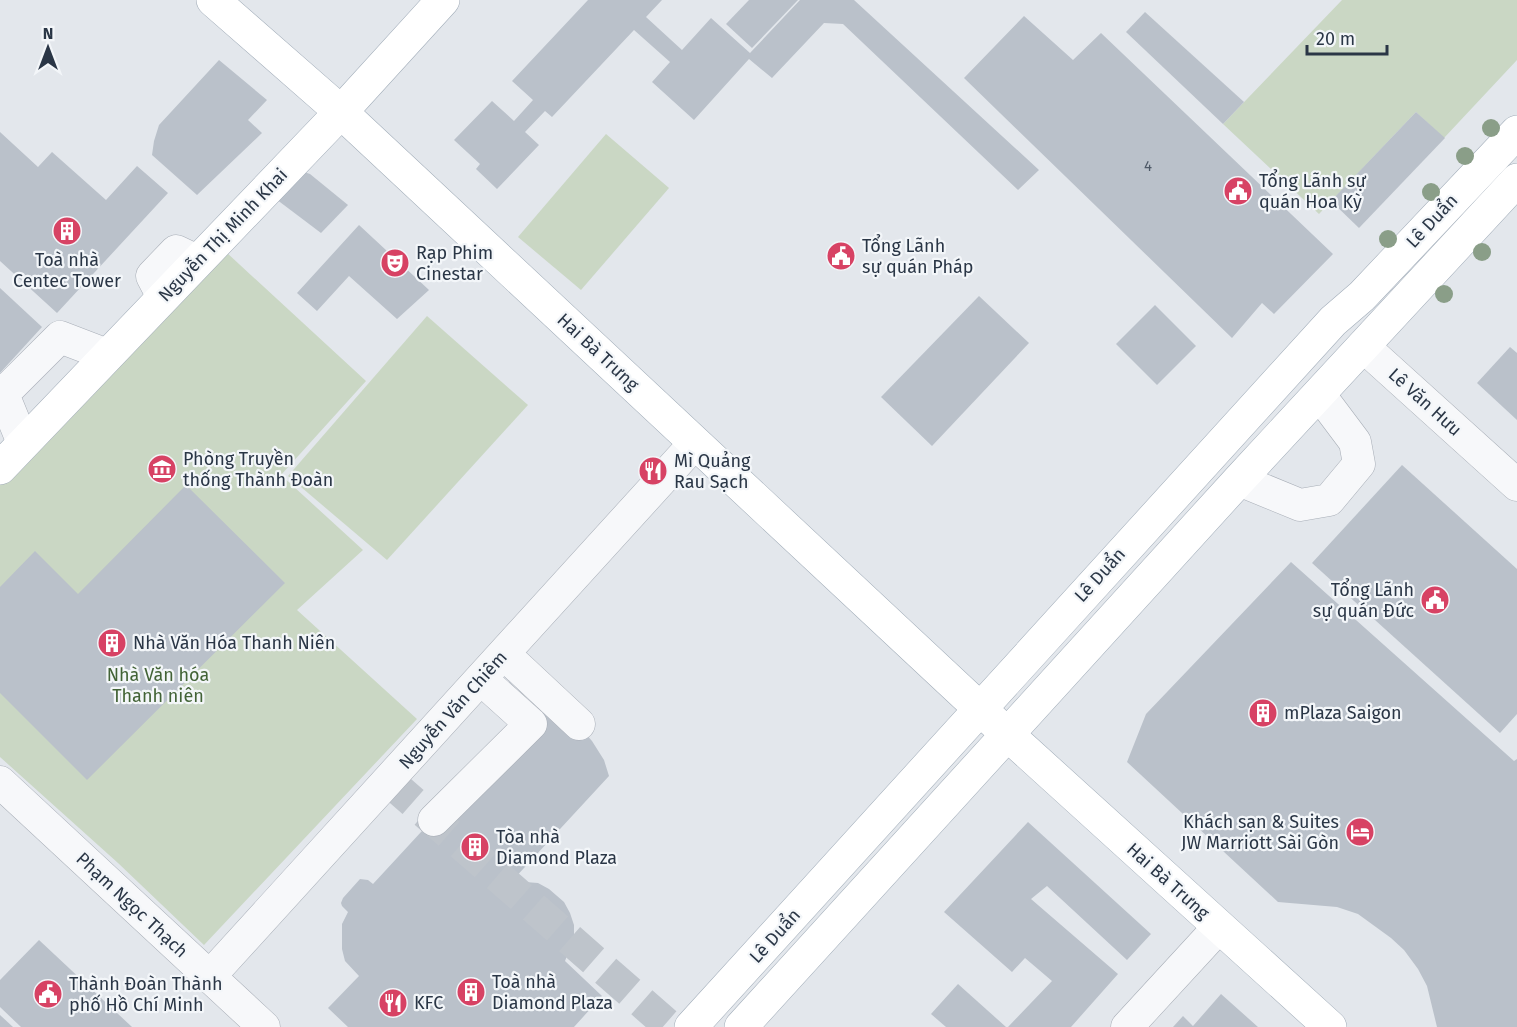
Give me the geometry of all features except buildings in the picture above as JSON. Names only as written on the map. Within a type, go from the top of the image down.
[{"type":"main road","name":"Hai Bà Trưng","points":[[213,0],[341,112],[1006,734],[1330,1027]]},
{"type":"main road","name":"Nguyễn Thị Minh Khai","points":[[0,468],[341,112],[443,0]]},
{"type":"main road","name":"Lê Duẩn","points":[[691,1027],[1333,321],[1362,296],[1510,152]]},
{"type":"main road","name":"Lê Duẩn","points":[[749,1018],[1229,490],[1517,180]]},
{"type":"main road","name":"Lê Văn Hưu","points":[[1333,321],[1362,346]]},
{"type":"main road","points":[[1190,476],[1229,490]]},
{"type":"main road","points":[[835,870],[862,895]]},
{"type":"main road","points":[[731,985],[749,1018]]},
{"type":"street","points":[[23,443],[3,394],[60,337],[107,355]]},
{"type":"street","name":"Lê Văn Hưu","points":[[1362,346],[1517,485]]},
{"type":"street","points":[[1229,490],[1300,505],[1329,500],[1359,464],[1355,442],[1319,394]]},
{"type":"street","name":"Nguyễn Văn Chiêm","points":[[210,976],[695,442]]},
{"type":"street","points":[[504,654],[579,724]]},
{"type":"street","points":[[434,820],[531,724],[481,679]]},
{"type":"street","name":"Phạm Ngọc Thạch","points":[[0,782],[210,976],[260,1026]]},
{"type":"street","points":[[1127,1027],[1219,927]]},
{"type":"green space","points":[[1342,0],[1517,0],[1517,60],[1444,138],[1416,112],[1319,214],[1223,124]]},
{"type":"green space","points":[[606,134],[669,188],[581,290],[518,237]]},
{"type":"green space","name":"Nhà Văn hóa Thanh niên","points":[[213,240],[366,381],[281,475],[363,550],[297,610],[417,719],[204,945],[118,863],[0,757],[0,468]]},
{"type":"green space","points":[[427,316],[528,405],[387,560],[288,476]]},
{"type":"tunnel","points":[[389,781],[670,1027]]},
{"type":"place","name":"Tổng Lãnh sự quán Hoa Kỳ","points":[[1238,191]]},
{"type":"place","name":"Toà nhà Centec Tower","points":[[67,231]]},
{"type":"place","name":"Tổng Lãnh sự quán Pháp","points":[[841,256]]},
{"type":"place","name":"Rạp Phim Cinestar","points":[[395,263]]},
{"type":"place","name":"Phòng Truyền thống Thành Đoàn","points":[[162,469]]},
{"type":"place","name":"Mì Quảng Rau Sạch","points":[[653,471]]},
{"type":"place","name":"Tổng Lãnh sự quán Đức","points":[[1435,600]]},
{"type":"place","name":"Nhà Văn Hóa Thanh Niên","points":[[112,643]]},
{"type":"place","name":"mPlaza Saigon","points":[[1263,713]]},
{"type":"place","name":"Khách sạn & Suites JW Marriott Sài Gòn","points":[[1360,832]]},
{"type":"place","name":"Tòa nhà Diamond Plaza","points":[[475,847]]},
{"type":"place","name":"Toà nhà Diamond Plaza","points":[[471,992]]},
{"type":"place","name":"Thành Đoàn Thành phố Hồ Chí Minh","points":[[48,994]]},
{"type":"place","name":"KFC","points":[[393,1003]]}]
